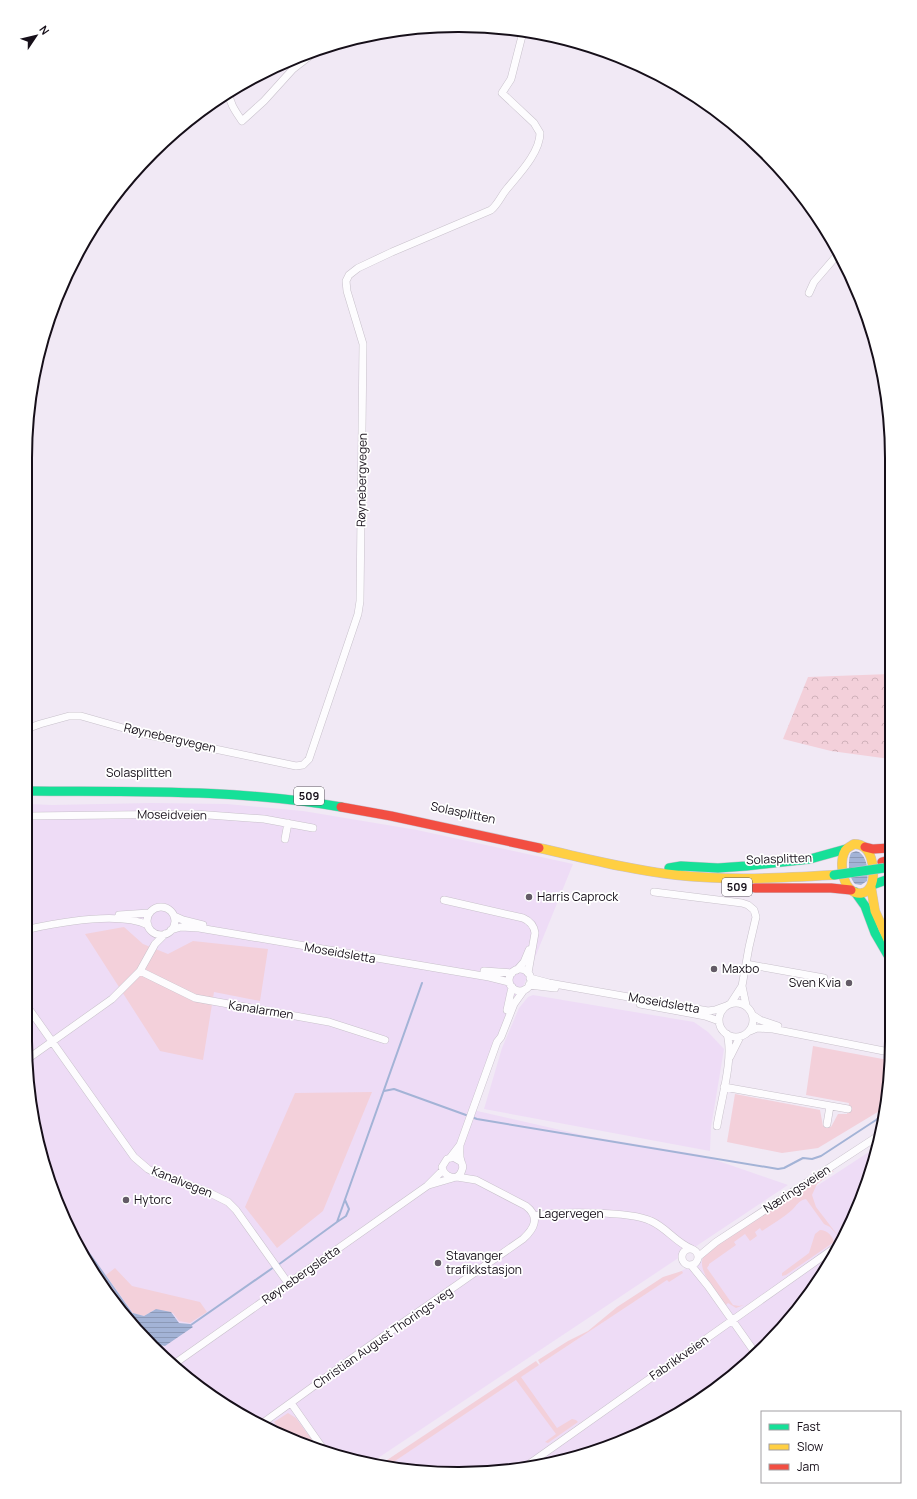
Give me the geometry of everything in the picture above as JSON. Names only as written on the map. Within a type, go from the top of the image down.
[{"type":"main road","name":"Solasplitten","points":[[32,784],[212,787],[270,791],[320,797],[393,810],[608,857],[669,868],[730,872],[833,872]]},
{"type":"main road","name":"Solasplitten","points":[[32,791],[182,792],[269,797],[391,816],[626,866],[676,875],[730,879],[771,879],[885,864]]},
{"type":"main road","points":[[885,848],[873,848],[854,844],[846,849],[842,859],[845,881],[865,906],[875,934],[885,950]]},
{"type":"main road","points":[[865,846],[870,856],[873,875],[872,886],[875,910],[885,933]]},
{"type":"main road","name":"509","points":[[669,868],[678,866],[718,868],[808,860],[846,849]]},
{"type":"main road","name":"509","points":[[626,866],[634,871],[695,883],[749,888],[832,887],[853,891]]},
{"type":"main road","points":[[853,891],[865,892],[872,886],[885,881]]},
{"type":"main road","points":[[811,888],[837,891],[848,894],[860,904],[868,916]]},
{"type":"street","name":"Røynebergvegen","points":[[32,727],[63,717],[81,716],[148,735],[296,766],[303,765],[309,759],[358,614],[360,601],[363,344],[351,306],[346,281],[349,275],[358,268],[410,243],[491,210],[520,174],[537,146],[540,133],[534,124],[502,93],[511,80],[522,37]]},
{"type":"street","points":[[230,99],[231,104],[242,121],[264,101],[293,69],[303,61]]},
{"type":"street","points":[[809,293],[814,282],[835,258]]},
{"type":"street","name":"Moseidveien","points":[[32,816],[195,814],[264,819],[314,828]]},
{"type":"street","points":[[285,839],[288,823]]},
{"type":"street","points":[[654,892],[742,903],[748,905],[754,910],[756,916],[742,986],[746,1005]]},
{"type":"street","points":[[444,900],[523,918],[529,921],[535,928],[528,981],[514,1004],[501,1036],[497,1042]]},
{"type":"street","points":[[33,1056],[112,999],[140,972],[152,949],[154,944],[175,924],[174,916],[169,910],[162,907],[155,908],[149,913],[147,921],[153,943],[152,949]]},
{"type":"street","points":[[32,923],[70,917],[149,913]]},
{"type":"street","name":"Moseidsletta","points":[[174,916],[199,924],[490,972],[523,969],[528,981]]},
{"type":"street","points":[[32,928],[71,921],[122,918],[142,922],[158,935],[168,932]]},
{"type":"street","name":"Moseidsletta","points":[[168,932],[181,927],[199,928],[489,977],[511,984],[517,990],[528,981],[549,983],[708,1011],[715,1010],[728,1004]]},
{"type":"street","points":[[460,1145],[462,1172],[455,1177],[446,1175],[443,1170],[443,1164],[450,1158],[460,1145],[510,1003],[511,984],[514,971],[524,962],[534,942]]},
{"type":"street","points":[[746,964],[824,978]]},
{"type":"street","name":"Kanalarmen","points":[[140,972],[195,998],[330,1022],[384,1040]]},
{"type":"street","name":"Moseidsletta","points":[[528,981],[549,987],[705,1016],[719,1021]]},
{"type":"street","points":[[716,1126],[729,1059],[729,1041],[727,1034],[720,1026],[719,1015],[742,986]]},
{"type":"street","points":[[728,1004],[736,1002],[746,1005],[754,1016],[774,1025],[885,1047]]},
{"type":"street","points":[[32,1013],[52,1042]]},
{"type":"street","points":[[750,1031],[754,1021],[754,1016]]},
{"type":"street","points":[[727,1034],[740,1037],[757,1028],[774,1029],[885,1051]]},
{"type":"street","points":[[729,1059],[740,1037]]},
{"type":"street","name":"Kanalvegen","points":[[52,1042],[134,1157],[148,1169],[157,1174],[208,1192],[228,1202],[236,1210],[288,1284]]},
{"type":"street","points":[[724,1087],[848,1109]]},
{"type":"street","points":[[827,1124],[830,1106]]},
{"type":"street","name":"Næringsveien","points":[[696,1261],[716,1242],[873,1139]]},
{"type":"street","points":[[450,1158],[456,1158],[462,1163]]},
{"type":"street","name":"Lagervegen","points":[[462,1163],[476,1180]]},
{"type":"street","name":"Røynebergsletta","points":[[178,1361],[427,1186],[443,1170]]},
{"type":"street","name":"Lagervegen","points":[[455,1177],[476,1180],[521,1203],[529,1208],[534,1216],[552,1213],[632,1215],[650,1220],[672,1234],[683,1245],[693,1249]]},
{"type":"street","name":"Røynebergsletta","points":[[427,1186],[455,1177]]},
{"type":"street","name":"Christian August Thorings veg","points":[[266,1421],[523,1239],[532,1228],[534,1216]]},
{"type":"street","points":[[672,1234],[686,1263],[696,1261]]},
{"type":"street","name":"Næringsveien","points":[[693,1249],[716,1242]]},
{"type":"street","points":[[682,1257],[685,1251],[693,1249],[698,1253],[696,1261],[708,1286],[753,1349]]},
{"type":"street","name":"Fabrikkveien","points":[[535,1460],[829,1252]]},
{"type":"street","points":[[291,1403],[319,1443]]},
{"type":"shaded area","points":[[151,803],[227,804],[303,811],[417,830],[573,864],[473,1110],[587,1136],[701,1155],[788,1185],[376,1459],[321,1444],[295,1435],[270,1423],[245,1410],[199,1379],[160,1345],[165,1346],[190,1324],[179,1323],[156,1309],[144,1316],[133,1313],[132,1314],[120,1300],[89,1254],[64,1204],[40,1124],[33,1068],[32,1040],[32,804]]},
{"type":"shaded area","points":[[533,995],[694,1022],[708,1032],[724,1049],[711,1127],[710,1151],[484,1109],[502,1048],[519,1008],[528,997]]},
{"type":"shaded area","points":[[870,1151],[853,1204],[841,1229],[828,1254],[797,1300],[779,1322],[740,1361],[718,1379],[672,1410],[622,1435],[542,1459],[486,1466],[458,1467],[431,1466],[393,1462],[677,1273],[702,1261]]},
{"type":"green space","points":[[885,674],[885,758],[831,751],[783,739],[808,677]]},
{"type":"green space","points":[[124,927],[143,944],[168,954],[193,941],[268,949],[260,1001],[214,992],[203,1060],[160,1051],[85,934]]},
{"type":"green space","points":[[813,1046],[884,1059],[879,1111],[818,1148],[782,1153],[727,1142],[735,1094],[820,1110],[823,1126],[831,1127],[838,1114],[847,1114],[849,1103],[806,1095]]},
{"type":"green space","points":[[372,1092],[323,1211],[277,1248],[245,1207],[295,1093]]},
{"type":"green space","points":[[830,1171],[834,1171],[817,1184],[812,1195],[816,1207],[838,1235],[830,1227],[824,1224],[806,1199],[799,1202],[789,1213],[762,1231],[760,1228],[755,1232],[757,1236],[750,1241],[745,1234],[734,1242],[736,1245],[709,1264],[707,1268],[733,1305],[744,1305],[736,1308],[728,1303],[726,1305],[709,1282],[702,1263],[703,1257],[709,1250]]},
{"type":"green space","points":[[820,1230],[829,1233],[834,1242],[786,1275],[782,1276],[782,1273],[809,1253],[815,1234]]},
{"type":"green space","points":[[115,1268],[132,1286],[200,1302],[207,1312],[190,1323],[179,1321],[173,1313],[154,1310],[144,1316],[133,1313],[106,1275]]},
{"type":"green space","points":[[682,1271],[683,1273],[669,1282],[667,1280],[540,1364],[538,1360],[568,1341],[588,1331],[617,1307],[663,1277]]},
{"type":"green space","points":[[536,1361],[539,1365],[521,1377],[557,1428],[572,1419],[578,1422],[548,1443],[545,1442],[556,1434],[516,1380],[394,1462],[386,1461]]},
{"type":"green space","points":[[288,1413],[296,1418],[313,1441],[277,1426],[274,1422]]},
{"type":"water","points":[[856,851],[863,855],[868,873],[867,881],[861,885],[855,884],[851,878],[849,869],[851,853]]},
{"type":"water","points":[[156,1309],[171,1312],[179,1323],[190,1324],[193,1327],[165,1346],[160,1345],[132,1314],[133,1313],[144,1316]]},
{"type":"waterway","points":[[278,1265],[337,1222],[422,983]]},
{"type":"waterway","points":[[384,1091],[394,1089],[477,1119],[778,1169],[784,1168],[803,1158],[812,1159],[821,1156],[878,1118]]},
{"type":"waterway","points":[[337,1222],[346,1216],[349,1209],[345,1200]]},
{"type":"waterway","points":[[88,1251],[132,1314]]},
{"type":"waterway","points":[[191,1325],[274,1267]]},
{"type":"traffic: fast","points":[[32,791],[224,794],[302,801],[341,807]]},
{"type":"traffic: fast","points":[[669,868],[681,866],[718,868],[746,866],[810,859],[846,849]]},
{"type":"traffic: fast","points":[[834,875],[884,868]]},
{"type":"traffic: fast","points":[[872,885],[885,880]]},
{"type":"traffic: fast","points":[[855,892],[865,906],[875,933],[885,950]]},
{"type":"traffic: slow","points":[[854,844],[865,848],[873,865],[873,880],[871,886],[867,891],[862,893],[856,893],[850,889],[846,884],[842,870],[845,851],[854,844]]},
{"type":"traffic: slow","points":[[539,848],[642,870],[696,877],[755,878],[834,875]]},
{"type":"traffic: slow","points":[[871,887],[875,911],[885,933]]},
{"type":"traffic: jam","points":[[341,807],[391,816],[539,848]]},
{"type":"traffic: jam","points":[[865,847],[873,849],[885,848]]},
{"type":"traffic: jam","points":[[755,888],[831,888],[851,890]]},
{"type":"place","name":"Harris Caprock","points":[[529,897]]},
{"type":"place","name":"Maxbo","points":[[714,969]]},
{"type":"place","name":"Sven Kvia","points":[[849,983]]},
{"type":"place","name":"Hytorc","points":[[126,1200]]},
{"type":"place","name":"Stavanger trafikkstasjon","points":[[438,1263]]}]
